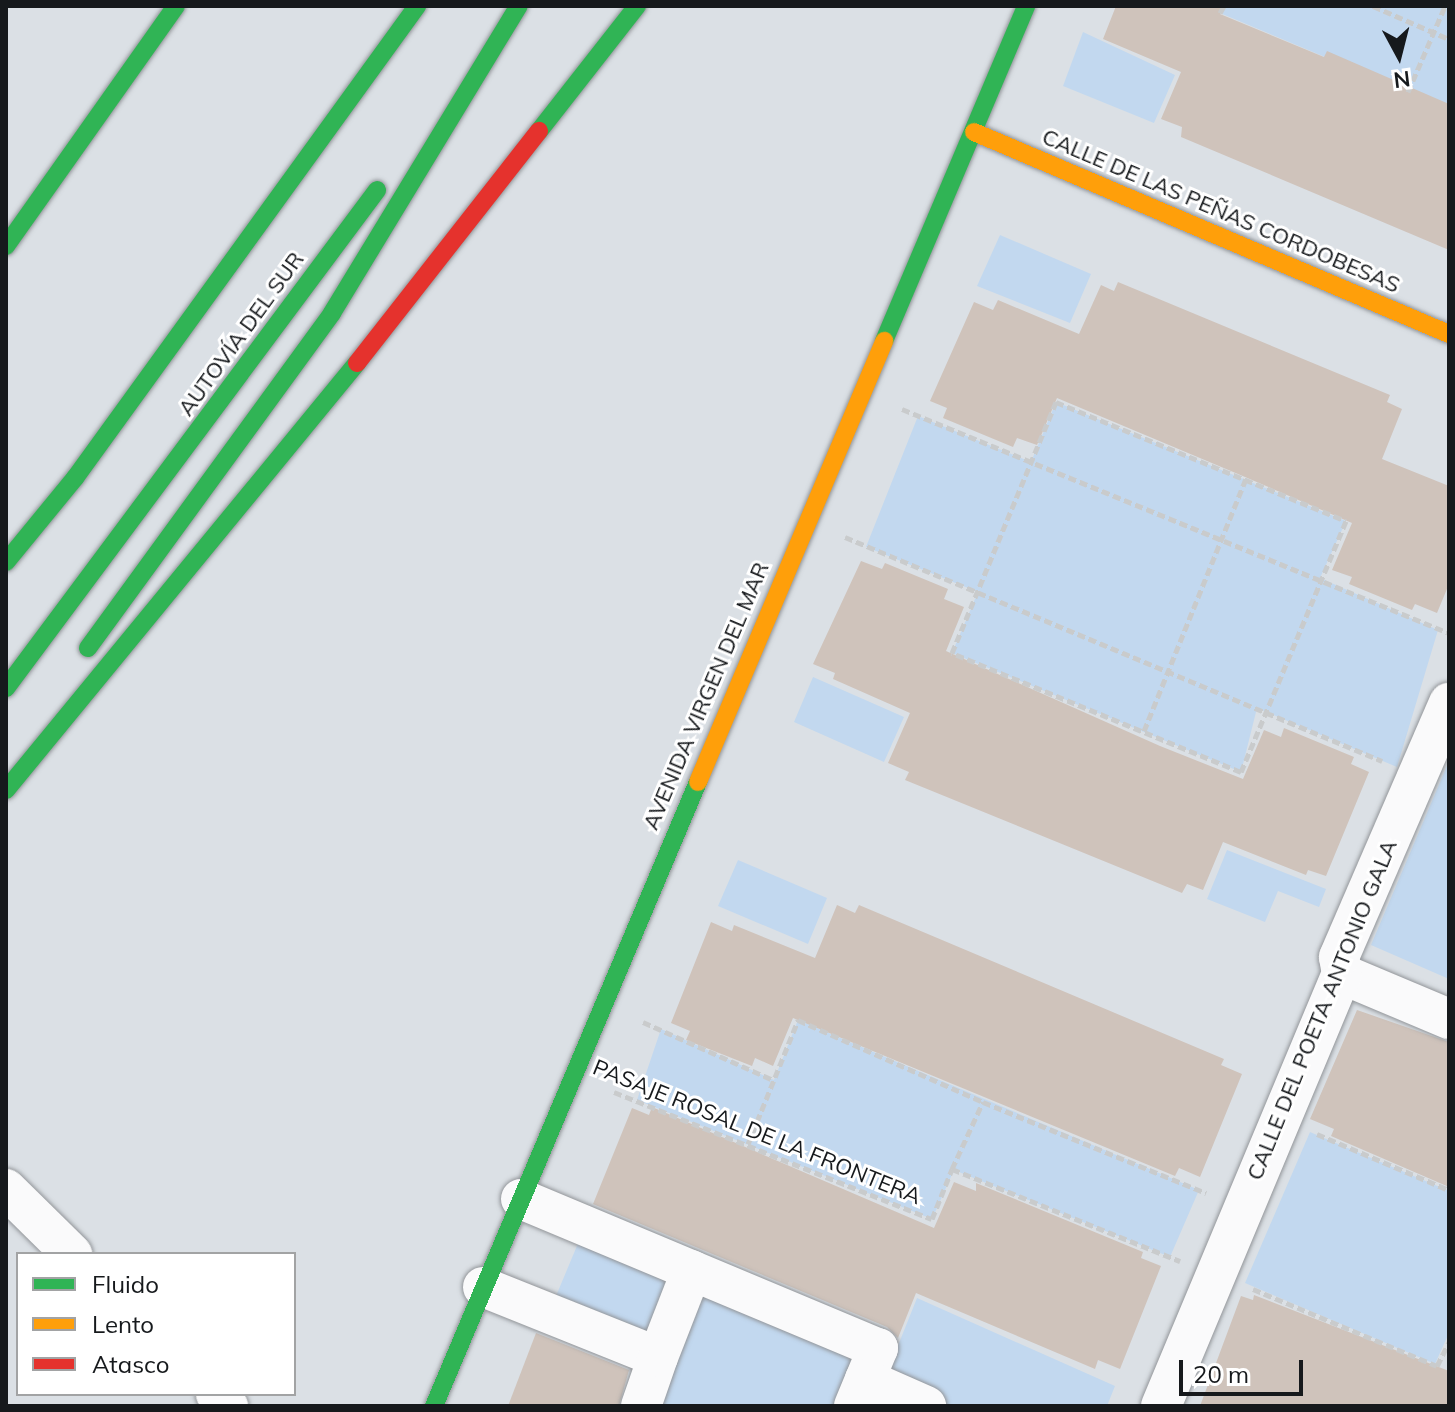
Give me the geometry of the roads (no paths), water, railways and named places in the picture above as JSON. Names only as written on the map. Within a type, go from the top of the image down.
[{"type":"main road","points":[[6,246],[176,6]]},
{"type":"main road","points":[[6,562],[121,415],[417,6]]},
{"type":"main road","points":[[418,133],[511,6]]},
{"type":"main road","points":[[79,659],[332,313],[519,6]]},
{"type":"main road","points":[[6,790],[346,377],[637,6]]},
{"type":"main road","name":"AVENIDA VIRGEN DEL MAR","points":[[434,1406],[1026,6]]},
{"type":"main road","name":"CALLE DE LAS PEÑAS CORDOBESAS","points":[[974,132],[1449,334]]},
{"type":"main road","name":"AUTOVÍA DEL SUR","points":[[6,688],[391,171]]},
{"type":"street","name":"CALLE DEL POETA ANTONIO GALA","points":[[1161,1406],[1240,1207],[1342,974],[1339,957],[1420,777],[1449,703]]},
{"type":"street","points":[[1342,974],[1449,1019]]},
{"type":"street","points":[[6,1189],[70,1252]]},
{"type":"street","points":[[521,1199],[878,1348],[860,1393],[926,1406]]},
{"type":"street","points":[[641,1406],[692,1270]]},
{"type":"street","points":[[483,1287],[658,1357]]}]
